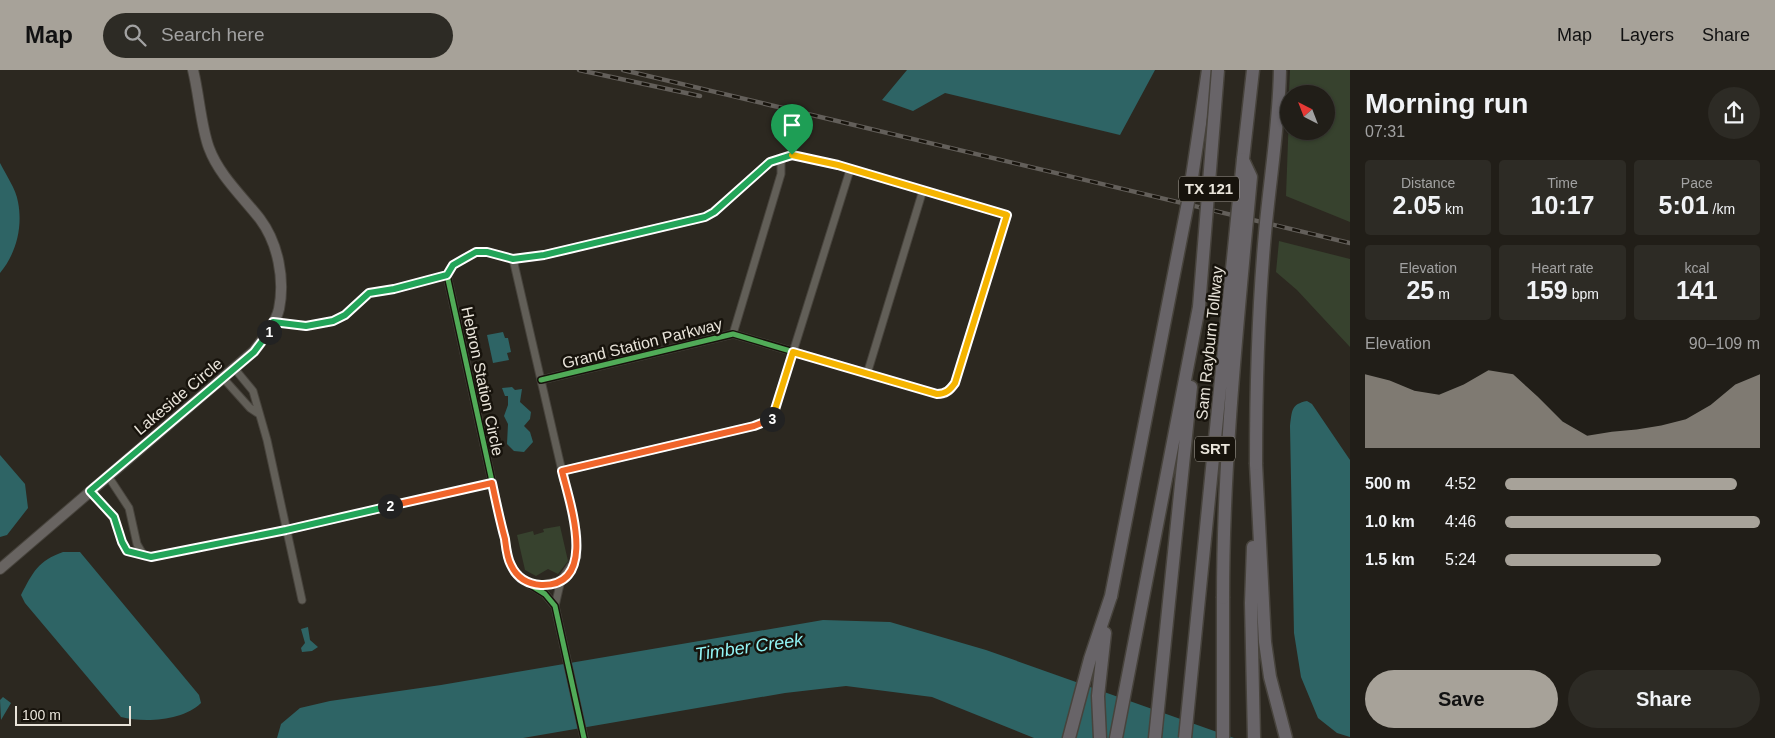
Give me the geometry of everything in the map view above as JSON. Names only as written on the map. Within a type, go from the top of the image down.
[{"type":"highway","points":[[1100,738],[1098,696],[1100,661],[1110,596],[1189,197],[1208,70]]},
{"type":"highway","name":"TX 121","points":[[1199,308],[1218,70]]},
{"type":"highway","name":"TX 121","points":[[1244,159],[1253,70]]},
{"type":"highway","points":[[1254,738],[1251,603],[1256,464],[1256,362],[1265,234],[1280,104],[1280,70]]},
{"type":"highway","points":[[1223,738],[1223,525],[1230,415],[1251,178],[1244,159]]},
{"type":"highway","name":"Sam Rayburn Tollway","points":[[1185,738],[1244,159]]},
{"type":"highway","points":[[1116,738],[1199,308]]},
{"type":"highway","name":"Sam Rayburn Tollway","points":[[1155,738],[1199,308]]},
{"type":"highway","points":[[1256,464],[1265,642],[1270,677],[1286,738]]},
{"type":"highway","points":[[1069,738],[1090,659],[1110,596]]},
{"type":"street","name":"Lakeside Circle","points":[[0,569],[254,352],[279,310],[282,276],[278,261],[261,221],[219,169],[208,148],[193,70]]},
{"type":"street","points":[[273,322],[306,326],[333,321],[345,315],[369,293],[394,289],[447,275],[453,265],[476,252],[487,252],[513,259],[544,255],[705,217],[714,212],[770,162],[792,155],[922,190],[867,374]]},
{"type":"street","points":[[733,334],[781,174],[781,158]]},
{"type":"street","points":[[562,471],[766,423],[775,414],[850,170]]},
{"type":"street","name":"Grand Station Parkway","points":[[541,380],[733,334],[937,394],[944,394],[955,383],[1007,215],[922,190]]},
{"type":"street","points":[[513,259],[577,536],[577,557],[561,580],[555,606],[584,738]]},
{"type":"street","name":"Hebron Station Circle","points":[[447,275],[510,564],[519,578],[545,594],[555,606]]},
{"type":"street","points":[[234,368],[253,391],[267,440],[302,600]]},
{"type":"street","points":[[223,378],[250,408],[259,414]]},
{"type":"street","points":[[108,476],[128,508],[137,544],[144,556]]},
{"type":"street","points":[[90,491],[114,517],[127,551],[144,556],[166,554],[286,530],[492,483]]},
{"type":"street","points":[[530,584],[543,585],[561,580]]},
{"type":"green space","points":[[1290,70],[1350,70],[1350,222],[1286,196],[1288,140],[1335,140],[1335,85],[1289,85]]},
{"type":"green space","points":[[1279,241],[1350,259],[1350,347],[1297,290],[1276,272]]},
{"type":"green space","points":[[560,526],[568,561],[558,574],[548,569],[536,576],[525,570],[517,535],[533,531],[534,535],[544,532],[543,529]]},
{"type":"water","points":[[907,70],[1155,70],[1120,135],[945,93],[913,111],[882,100]]},
{"type":"water","points":[[0,163],[17,197],[20,221],[14,249],[6,266],[0,273]]},
{"type":"water","points":[[503,332],[505,338],[508,338],[511,352],[507,353],[509,360],[493,363],[487,335]]},
{"type":"water","points":[[512,387],[515,390],[522,389],[520,402],[531,412],[530,419],[524,426],[530,432],[533,442],[524,452],[514,451],[507,444],[508,424],[504,416],[508,405],[508,396],[505,396],[502,388]]},
{"type":"water","points":[[1307,401],[1312,404],[1350,460],[1350,737],[1337,733],[1318,718],[1301,677],[1294,633],[1290,426],[1295,406]]},
{"type":"water","points":[[0,455],[25,484],[28,508],[7,535],[0,537]]},
{"type":"water","points":[[63,552],[80,552],[199,695],[201,703],[184,714],[163,719],[141,720],[121,717],[25,603],[21,595],[37,568],[48,559]]},
{"type":"water","name":"Timber Creek","points":[[823,620],[890,622],[986,650],[1234,738],[1034,738],[932,697],[846,686],[785,693],[523,738],[277,738],[281,724],[300,708],[330,701],[441,685]]},
{"type":"water","points":[[308,627],[310,640],[318,647],[312,651],[302,652],[301,648],[305,643],[301,629]]},
{"type":"water","points":[[3,697],[11,703],[1,720],[0,700]]},
{"type":"railway","points":[[579,70],[700,96]]},
{"type":"railway","points":[[623,70],[1350,243]]},
{"type":"cycle path","points":[[541,380],[733,334],[937,394],[944,394],[955,383],[1007,215],[837,165],[792,155],[770,162],[714,212],[705,217],[544,255],[513,259],[487,252],[475,252],[453,265],[447,275],[510,564],[519,578],[545,594],[555,606],[584,738]]},
{"type":"route","points":[[792,155],[838,165],[1007,215],[955,383],[944,394],[937,394],[793,352],[775,414],[766,423],[562,471],[577,536],[577,557],[561,580],[543,585],[530,584],[519,578],[510,564],[492,483],[286,530],[151,557],[127,551],[114,517],[90,491],[254,352],[273,322],[287,322],[306,326],[333,321],[345,315],[369,293],[394,289],[447,275],[453,265],[476,252],[487,252],[513,259],[544,255],[705,217],[714,212],[770,162],[792,155]]}]
